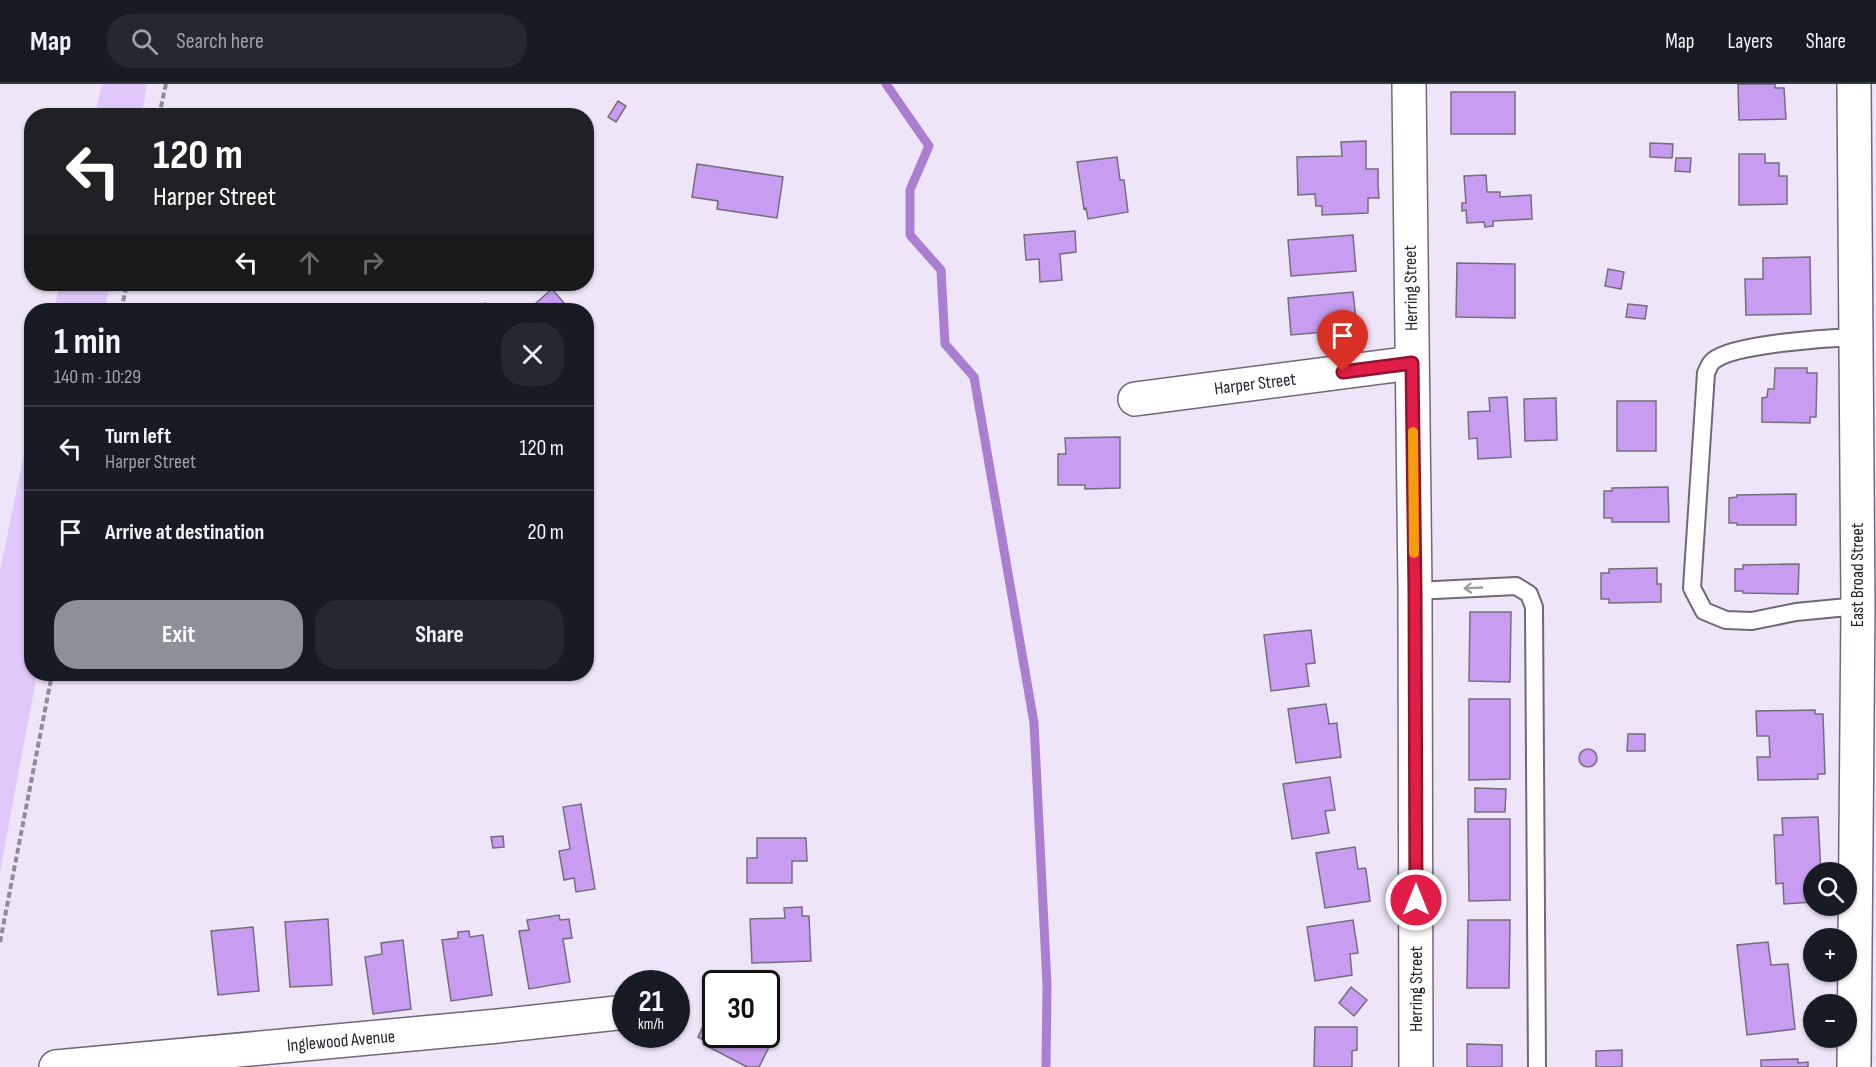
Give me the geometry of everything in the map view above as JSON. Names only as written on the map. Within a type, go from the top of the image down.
[{"type":"street","name":"Herring Street","points":[[1408,84],[1415,591],[1416,1067]]},
{"type":"street","name":"East Broad Street","points":[[1854,84],[1858,606],[1854,1067]]},
{"type":"street","name":"Harper Street","points":[[1135,399],[1412,363]]},
{"type":"street","name":"Inglewood Avenue","points":[[56,1067],[612,1014]]},
{"type":"lane","points":[[1855,337],[1772,344],[1740,350],[1713,361],[1706,373],[1692,588],[1704,611],[1726,620],[1752,621],[1796,612],[1858,606]]},
{"type":"lane","points":[[1415,591],[1516,586],[1529,594],[1534,607],[1537,1067]]},
{"type":"path","points":[[161,108],[166,84]]},
{"type":"path","points":[[0,942],[51,681]]},
{"type":"shaded area","points":[[102,84],[147,84],[143,108],[97,108]]},
{"type":"shaded area","points":[[58,291],[109,291],[106,303],[56,303]]},
{"type":"shaded area","points":[[24,454],[24,681],[36,681],[0,872],[0,571]]},
{"type":"building","points":[[1738,84],[1775,84],[1775,88],[1784,88],[1786,119],[1739,120]]},
{"type":"building","points":[[1451,92],[1515,92],[1515,134],[1451,134]]},
{"type":"building","points":[[618,101],[626,106],[616,122],[608,117]]},
{"type":"building","points":[[1366,141],[1366,169],[1378,169],[1379,198],[1368,198],[1368,213],[1322,215],[1322,206],[1316,206],[1315,194],[1298,195],[1297,157],[1342,156],[1341,142]]},
{"type":"building","points":[[1650,143],[1673,144],[1672,158],[1650,157]]},
{"type":"building","points":[[1739,154],[1765,154],[1765,163],[1779,163],[1779,176],[1787,176],[1787,204],[1739,205]]},
{"type":"building","points":[[1117,157],[1120,180],[1124,180],[1128,212],[1088,219],[1086,208],[1084,209],[1077,162]]},
{"type":"building","points":[[1676,158],[1691,158],[1690,172],[1675,171]]},
{"type":"building","points":[[697,164],[783,177],[777,218],[717,209],[718,201],[692,197]]},
{"type":"building","points":[[1486,175],[1487,192],[1500,192],[1500,197],[1531,195],[1532,219],[1493,221],[1493,226],[1485,227],[1484,222],[1467,223],[1466,210],[1462,211],[1462,203],[1466,203],[1464,176]]},
{"type":"building","points":[[1075,231],[1076,252],[1060,254],[1062,280],[1040,282],[1039,259],[1026,260],[1024,235]]},
{"type":"building","points":[[1353,235],[1356,271],[1291,276],[1288,240]]},
{"type":"building","points":[[1810,257],[1811,314],[1746,315],[1745,279],[1763,279],[1763,258]]},
{"type":"building","points":[[1457,263],[1515,264],[1515,318],[1456,317]]},
{"type":"building","points":[[1608,269],[1624,272],[1621,289],[1605,286]]},
{"type":"building","points":[[550,291],[554,291],[564,303],[536,303]]},
{"type":"building","points":[[1353,292],[1357,329],[1291,335],[1288,298]]},
{"type":"building","points":[[1628,304],[1647,306],[1645,319],[1626,317]]},
{"type":"building","points":[[1775,368],[1807,368],[1807,373],[1817,373],[1816,417],[1810,417],[1810,423],[1762,422],[1762,398],[1767,397],[1768,389],[1774,389]]},
{"type":"building","points":[[1507,397],[1511,457],[1478,459],[1477,438],[1469,439],[1468,412],[1490,411],[1489,398]]},
{"type":"building","points":[[1556,398],[1557,440],[1525,441],[1524,399]]},
{"type":"building","points":[[1617,401],[1656,401],[1656,451],[1617,451]]},
{"type":"building","points":[[1120,437],[1120,488],[1085,489],[1085,485],[1058,485],[1058,454],[1066,454],[1065,438]]},
{"type":"building","points":[[1668,487],[1669,522],[1612,522],[1612,518],[1604,518],[1604,491],[1612,491],[1612,488]]},
{"type":"building","points":[[1796,494],[1796,525],[1729,523],[1729,498],[1737,497],[1737,495]]},
{"type":"building","points":[[1799,564],[1798,594],[1735,591],[1735,569],[1743,569],[1743,565]]},
{"type":"building","points":[[1657,568],[1657,584],[1661,584],[1661,602],[1609,603],[1609,599],[1601,599],[1601,573],[1609,573],[1609,569]]},
{"type":"building","points":[[1470,612],[1511,612],[1510,682],[1469,681]]},
{"type":"building","points":[[1311,630],[1315,663],[1306,664],[1309,686],[1271,691],[1264,635]]},
{"type":"building","points":[[1469,699],[1510,699],[1510,779],[1469,780]]},
{"type":"building","points":[[1326,704],[1329,724],[1337,723],[1341,757],[1296,763],[1288,709]]},
{"type":"building","points":[[1815,710],[1815,714],[1823,714],[1825,774],[1818,774],[1818,779],[1758,780],[1757,757],[1770,757],[1769,736],[1757,736],[1756,711]]},
{"type":"building","points":[[1628,734],[1645,734],[1645,751],[1627,751]]},
{"type":"building","points":[[1588,749],[1594,752],[1597,758],[1594,764],[1588,767],[1582,764],[1579,758],[1582,752]]},
{"type":"building","points":[[1330,777],[1335,810],[1325,811],[1329,833],[1292,839],[1283,784]]},
{"type":"building","points":[[1475,788],[1506,789],[1505,812],[1475,812]]},
{"type":"building","points":[[581,804],[595,889],[576,892],[574,878],[564,880],[559,851],[570,849],[563,807]]},
{"type":"building","points":[[1818,817],[1820,862],[1803,862],[1803,903],[1784,904],[1783,883],[1776,884],[1774,835],[1783,835],[1782,818]]},
{"type":"building","points":[[1468,819],[1510,819],[1510,900],[1469,901]]},
{"type":"building","points":[[503,836],[504,847],[493,848],[491,837]]},
{"type":"building","points":[[757,838],[806,838],[807,861],[792,861],[792,883],[747,883],[747,858],[757,858]]},
{"type":"building","points":[[1355,847],[1358,869],[1365,868],[1366,870],[1370,901],[1325,908],[1316,853]]},
{"type":"building","points":[[802,907],[802,916],[809,916],[811,961],[752,963],[750,919],[785,918],[784,908]]},
{"type":"building","points":[[559,915],[560,920],[569,919],[572,938],[563,939],[570,982],[529,989],[519,931],[529,930],[527,920]]},
{"type":"building","points":[[328,919],[332,985],[290,987],[285,922]]},
{"type":"building","points":[[1353,920],[1358,953],[1350,954],[1352,975],[1315,981],[1307,927]]},
{"type":"building","points":[[1468,920],[1510,920],[1509,988],[1467,988]]},
{"type":"building","points":[[253,927],[259,991],[218,995],[211,931]]},
{"type":"building","points":[[469,931],[470,937],[483,935],[492,995],[451,1001],[442,940],[458,938],[458,932]]},
{"type":"building","points":[[403,940],[411,1009],[373,1014],[365,957],[382,954],[381,943]]},
{"type":"building","points":[[1768,942],[1771,965],[1788,964],[1795,1029],[1747,1035],[1737,945]]},
{"type":"building","points":[[1351,987],[1367,1000],[1354,1016],[1339,1003]]},
{"type":"building","points":[[1315,1027],[1357,1027],[1357,1050],[1352,1051],[1352,1067],[1314,1067]]},
{"type":"building","points":[[1467,1044],[1502,1045],[1502,1067],[1467,1067]]},
{"type":"building","points":[[711,1048],[768,1048],[759,1067],[747,1067]]},
{"type":"building","points":[[1622,1050],[1622,1067],[1596,1067],[1596,1051]]},
{"type":"building","points":[[1798,1059],[1798,1063],[1808,1062],[1808,1067],[1761,1067],[1761,1060]]},
{"type":"waterway","points":[[886,84],[929,146],[910,190],[910,235],[941,270],[945,344],[974,377],[1034,723],[1047,985],[1046,1067]]},
{"type":"slow traffic","points":[[1413,432],[1414,553]]},
{"type":"route","points":[[1343,372],[1412,363],[1416,900]]}]
